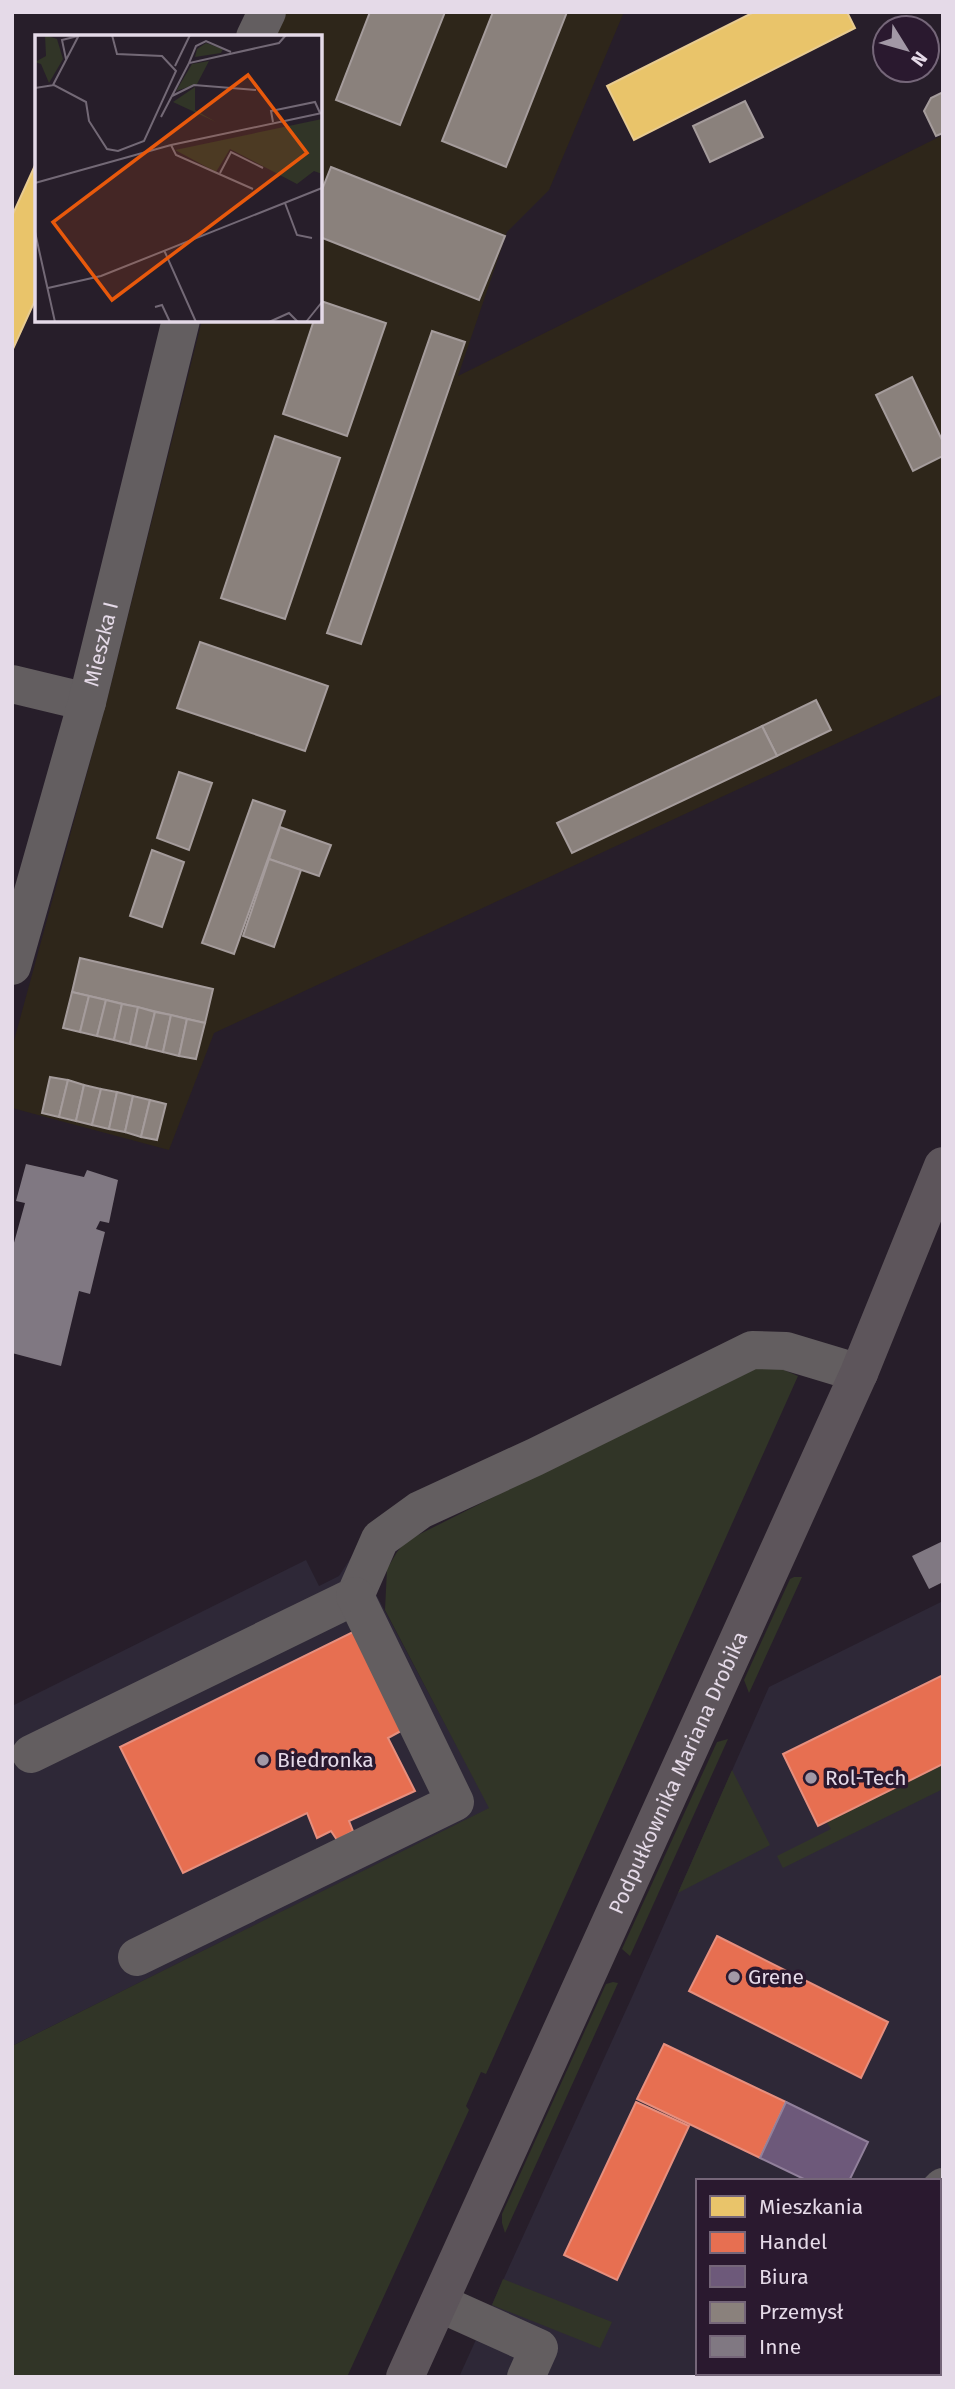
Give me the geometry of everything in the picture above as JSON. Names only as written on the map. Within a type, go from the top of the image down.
[{"type":"main road","name":"Podpułkownika Mariana Drobika","points":[[405,2377],[859,1373],[943,1166]]},
{"type":"street","points":[[256,35],[267,12]]},
{"type":"street","name":"Mieszka I","points":[[12,966],[87,702],[181,322]]},
{"type":"street","points":[[12,684],[87,702]]},
{"type":"street","points":[[32,1754],[355,1596],[380,1539],[421,1510],[752,1350],[786,1351],[859,1373]]},
{"type":"street","points":[[137,1957],[455,1802],[355,1596]]},
{"type":"street","points":[[439,2303],[539,2348],[526,2377]]},
{"type":"shaded area","points":[[286,12],[624,12],[549,190],[507,232],[458,376],[943,135],[943,694],[214,1033],[169,1150],[12,1108],[12,1048],[107,700],[202,322],[322,322],[322,35],[277,35]]},
{"type":"shaded area","points":[[354,1553],[490,1808],[12,2046],[12,1706],[306,1560],[319,1586],[339,1576]]},
{"type":"shaded area","points":[[943,1601],[943,2377],[459,2377],[769,1687]]},
{"type":"green space","points":[[777,1367],[798,1376],[486,2074],[481,2072],[466,2106],[469,2110],[347,2377],[12,2377],[12,2046],[489,1808],[385,1610],[387,1569],[397,1552],[406,1541],[751,1368]]},
{"type":"green space","points":[[802,1577],[749,1693],[744,1680],[790,1579]]},
{"type":"green space","points":[[728,1739],[630,1956],[622,1949],[717,1742]]},
{"type":"green space","points":[[943,1764],[943,1789],[783,1868],[777,1856],[831,1829],[826,1821]]},
{"type":"green space","points":[[732,1770],[770,1845],[678,1893]]},
{"type":"green space","points":[[618,1983],[505,2233],[502,2214],[606,1984]]},
{"type":"green space","points":[[503,2279],[612,2322],[600,2348],[492,2305]]},
{"type":"building: Mieszkania","points":[[754,12],[847,12],[855,28],[634,140],[607,86]]},
{"type":"building: Mieszkania","points":[[35,165],[35,300],[12,351],[12,216]]},
{"type":"building: Handel","name":"Biedronka","points":[[363,1627],[412,1725],[388,1738],[415,1791],[349,1821],[353,1831],[337,1840],[331,1831],[317,1838],[307,1813],[183,1873],[120,1747]]},
{"type":"building: Handel","points":[[943,1675],[943,1764],[818,1826],[783,1754]]},
{"type":"building: Handel","points":[[717,1936],[888,2022],[861,2078],[689,1991]]},
{"type":"building: Handel","points":[[664,2044],[786,2102],[760,2158],[637,2099]]},
{"type":"building: Handel","points":[[636,2102],[689,2126],[617,2280],[564,2255]]},
{"type":"building: Handel","points":[[943,2221],[941,2368],[941,2223]]},
{"type":"building: Handel","points":[[848,2375],[934,2375],[933,2377]]},
{"type":"building: Biura","points":[[786,2102],[868,2142],[850,2179],[804,2179],[760,2158]]},
{"type":"building: Przemysł","points":[[370,12],[445,12],[400,125],[336,100]]},
{"type":"building: Przemysł","points":[[493,12],[567,12],[506,167],[442,141]]},
{"type":"building: Przemysł","points":[[943,92],[943,133],[936,136],[924,111],[931,98]]},
{"type":"building: Przemysł","points":[[745,101],[763,137],[710,162],[693,126]]},
{"type":"building: Przemysł","points":[[331,167],[505,236],[479,300],[322,238],[322,190]]},
{"type":"building: Przemysł","points":[[322,301],[386,323],[347,436],[283,414],[313,322],[322,322]]},
{"type":"building: Przemysł","points":[[432,331],[465,342],[361,644],[327,633]]},
{"type":"building: Przemysł","points":[[912,377],[943,442],[943,456],[913,471],[876,395]]},
{"type":"building: Przemysł","points":[[275,436],[340,458],[285,619],[221,598]]},
{"type":"building: Przemysł","points":[[200,642],[328,686],[305,751],[177,708]]},
{"type":"building: Przemysł","points":[[816,700],[831,730],[777,756],[762,726]]},
{"type":"building: Przemysł","points":[[762,726],[777,756],[572,853],[557,823]]},
{"type":"building: Przemysł","points":[[179,772],[212,783],[189,850],[157,838]]},
{"type":"building: Przemysł","points":[[253,800],[285,811],[234,954],[202,943]]},
{"type":"building: Przemysł","points":[[280,827],[331,845],[319,876],[269,859]]},
{"type":"building: Przemysł","points":[[152,850],[184,862],[162,927],[130,916]]},
{"type":"building: Przemysł","points":[[269,859],[301,870],[274,947],[243,936]]},
{"type":"building: Przemysł","points":[[80,958],[213,989],[205,1023],[72,992]]},
{"type":"building: Przemysł","points":[[72,992],[89,996],[80,1032],[63,1028]]},
{"type":"building: Przemysł","points":[[89,996],[106,1000],[97,1036],[80,1032]]},
{"type":"building: Przemysł","points":[[106,1000],[122,1004],[114,1040],[97,1036]]},
{"type":"building: Przemysł","points":[[122,1004],[138,1007],[130,1044],[114,1040]]},
{"type":"building: Przemysł","points":[[138,1007],[155,1012],[146,1048],[130,1044]]},
{"type":"building: Przemysł","points":[[155,1012],[171,1015],[163,1052],[146,1048]]},
{"type":"building: Przemysł","points":[[171,1015],[187,1019],[179,1056],[163,1052]]},
{"type":"building: Przemysł","points":[[187,1019],[205,1023],[196,1059],[179,1056]]},
{"type":"building: Przemysł","points":[[50,1077],[68,1080],[59,1117],[42,1113]]},
{"type":"building: Przemysł","points":[[68,1080],[84,1085],[76,1121],[59,1117]]},
{"type":"building: Przemysł","points":[[84,1085],[101,1089],[92,1125],[76,1121]]},
{"type":"building: Przemysł","points":[[101,1089],[117,1092],[109,1129],[92,1125]]},
{"type":"building: Przemysł","points":[[117,1092],[133,1096],[125,1132],[109,1129]]},
{"type":"building: Przemysł","points":[[133,1096],[150,1100],[141,1137],[125,1132]]},
{"type":"building: Przemysł","points":[[150,1100],[166,1104],[157,1140],[141,1137]]},
{"type":"building: Inne","points":[[26,1164],[84,1177],[87,1170],[118,1180],[109,1223],[100,1221],[96,1229],[105,1232],[90,1294],[79,1291],[61,1366],[12,1353],[12,1250],[25,1203],[16,1201]]},
{"type":"building: Inne","points":[[943,1541],[943,1582],[929,1589],[912,1556]]},
{"type":"place","name":"Biedronka","points":[[263,1760]]},
{"type":"place","name":"Rol-Tech","points":[[811,1778]]},
{"type":"place","name":"Grene","points":[[734,1977]]}]
